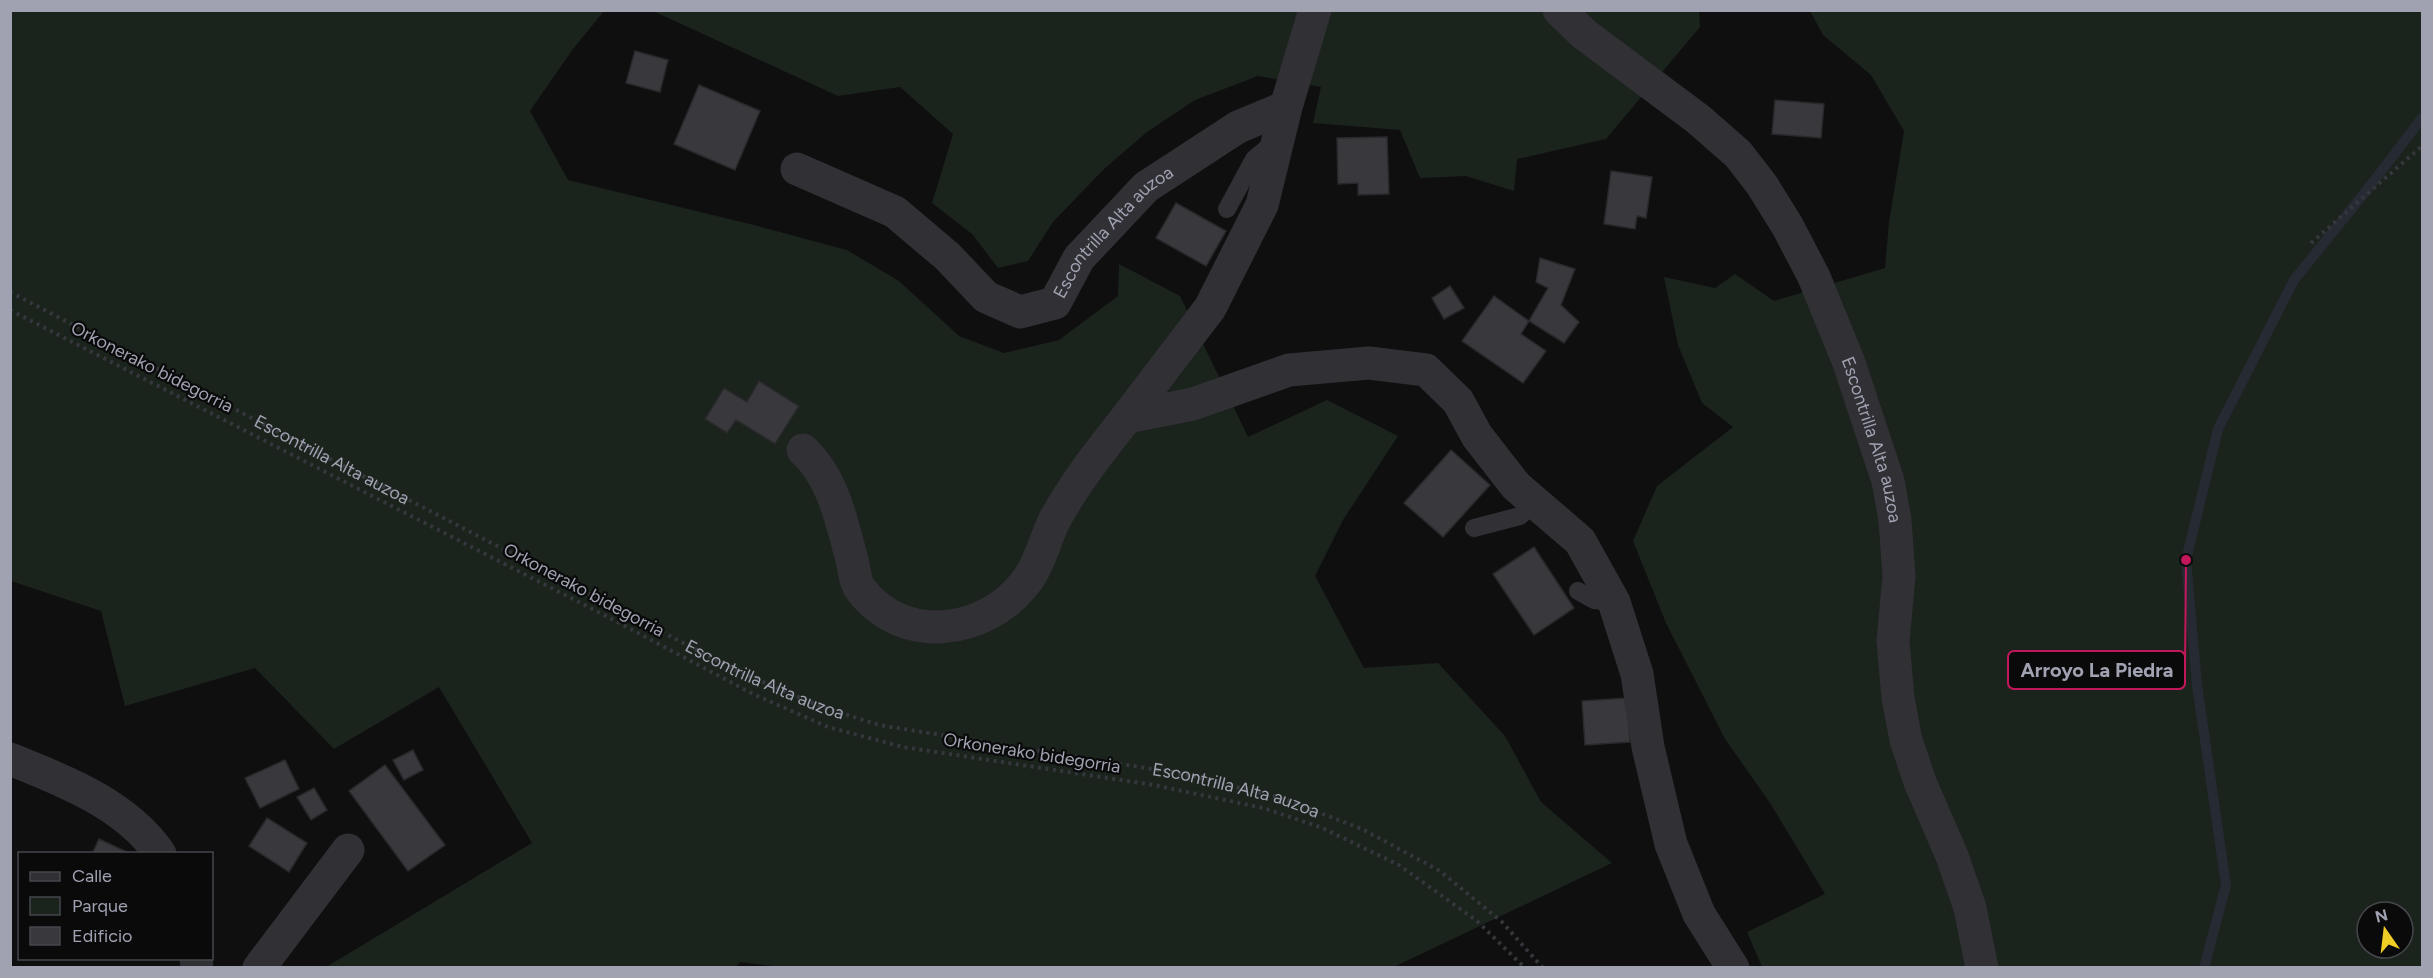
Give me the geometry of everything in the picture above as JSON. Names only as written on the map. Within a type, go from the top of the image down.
[{"type":"street","points":[[803,450],[817,463],[836,501],[860,589],[893,619],[926,628],[958,626],[997,609],[1026,583],[1055,520],[1086,468],[1210,308],[1262,205],[1286,107],[1315,10]]},
{"type":"street","name":"Escontrilla Alta auzoa","points":[[1559,10],[1584,34],[1698,119],[1738,154],[1762,185],[1788,227],[1814,277],[1849,363],[1888,481],[1895,520],[1899,576],[1893,641],[1898,698],[1906,740],[1920,782],[1952,856],[1970,908],[1982,968]]},
{"type":"street","name":"Escontrilla Alta auzoa","points":[[797,169],[895,212],[947,256],[986,297],[1020,312],[1055,303],[1079,258],[1146,187],[1238,127],[1286,107]]},
{"type":"street","points":[[1127,417],[1193,405],[1288,370],[1369,363],[1425,370],[1458,401],[1477,436],[1516,486],[1580,541],[1614,602],[1637,674],[1648,747],[1671,844],[1699,914],[1733,968]]},
{"type":"street","points":[[10,759],[103,802],[133,823],[158,852]]},
{"type":"street","points":[[259,968],[348,850]]},
{"type":"lane","points":[[1227,208],[1254,159],[1277,141]]},
{"type":"lane","points":[[1474,528],[1520,516],[1534,502]]},
{"type":"lane","points":[[1578,591],[1594,600],[1614,602]]},
{"type":"path","points":[[2311,243],[2422,146]]},
{"type":"path","name":"Escontrilla Alta auzoa","points":[[10,292],[737,671],[822,707],[879,725],[1184,774],[1281,798],[1362,829],[1440,871],[1502,922],[1544,968]]},
{"type":"path","name":"Orkonerako bidegorria","points":[[10,310],[585,605],[753,694],[828,727],[903,747],[1154,785],[1263,808],[1320,827],[1399,865],[1477,921],[1525,968]]},
{"type":"green space","points":[[1699,10],[1700,27],[1606,139],[1517,159],[1514,191],[1466,176],[1420,178],[1400,130],[1313,123],[1321,87],[1258,76],[1195,100],[1147,132],[1104,169],[1053,222],[1028,261],[998,268],[972,234],[932,203],[953,134],[900,87],[838,96],[653,11]]},
{"type":"green space","points":[[11,11],[604,11],[573,49],[530,111],[568,180],[847,250],[899,281],[959,336],[1004,353],[1059,340],[1118,296],[1119,264],[1180,296],[1248,437],[1327,400],[1398,436],[1343,520],[1315,576],[1364,668],[1438,663],[1505,736],[1541,802],[1612,863],[1394,967],[790,968],[740,962],[735,968],[326,967],[532,843],[439,687],[334,749],[255,668],[125,706],[101,611],[11,581]]},
{"type":"green space","points":[[1810,11],[2422,11],[2422,967],[1762,967],[1747,932],[1825,894],[1770,803],[1725,739],[1666,623],[1633,541],[1657,486],[1733,427],[1702,403],[1678,345],[1664,277],[1715,288],[1735,274],[1774,301],[1885,268],[1889,222],[1904,131],[1871,75],[1823,35]]},
{"type":"building","points":[[635,51],[668,60],[660,92],[626,83]]},
{"type":"building","points":[[699,85],[760,111],[735,170],[674,144]]},
{"type":"building","points":[[1775,100],[1824,104],[1821,138],[1772,134]]},
{"type":"building","points":[[1387,137],[1389,194],[1358,195],[1358,183],[1338,184],[1337,138]]},
{"type":"building","points":[[1611,171],[1652,177],[1646,218],[1637,216],[1635,229],[1604,224]]},
{"type":"building","points":[[1176,203],[1226,231],[1206,266],[1156,238]]},
{"type":"building","points":[[1540,258],[1575,269],[1561,305],[1579,322],[1564,343],[1529,321],[1548,288],[1536,282]]},
{"type":"building","points":[[1450,286],[1464,308],[1444,319],[1432,298]]},
{"type":"building","points":[[1494,296],[1529,321],[1521,334],[1546,351],[1523,383],[1462,341]]},
{"type":"building","points":[[759,381],[799,406],[775,444],[736,420],[727,433],[705,419],[724,388],[747,402]]},
{"type":"building","points":[[1451,450],[1490,485],[1443,537],[1404,503]]},
{"type":"building","points":[[1534,547],[1574,608],[1534,635],[1493,574]]},
{"type":"building","points":[[1627,698],[1630,742],[1585,745],[1582,701]]},
{"type":"building","points":[[413,750],[423,770],[404,780],[393,760]]},
{"type":"building","points":[[285,760],[299,789],[260,808],[245,778]]},
{"type":"building","points":[[385,765],[445,845],[408,871],[349,791]]},
{"type":"building","points":[[314,788],[327,810],[311,820],[297,797]]},
{"type":"building","points":[[267,818],[307,843],[289,872],[249,846]]},
{"type":"building","points":[[99,839],[127,852],[93,852]]},
{"type":"waterway","points":[[2204,968],[2226,885],[2197,685],[2186,560],[2218,429],[2294,280],[2422,118]]},
{"type":"place","name":"Arroyo La Piedra","points":[[2186,560]]}]
